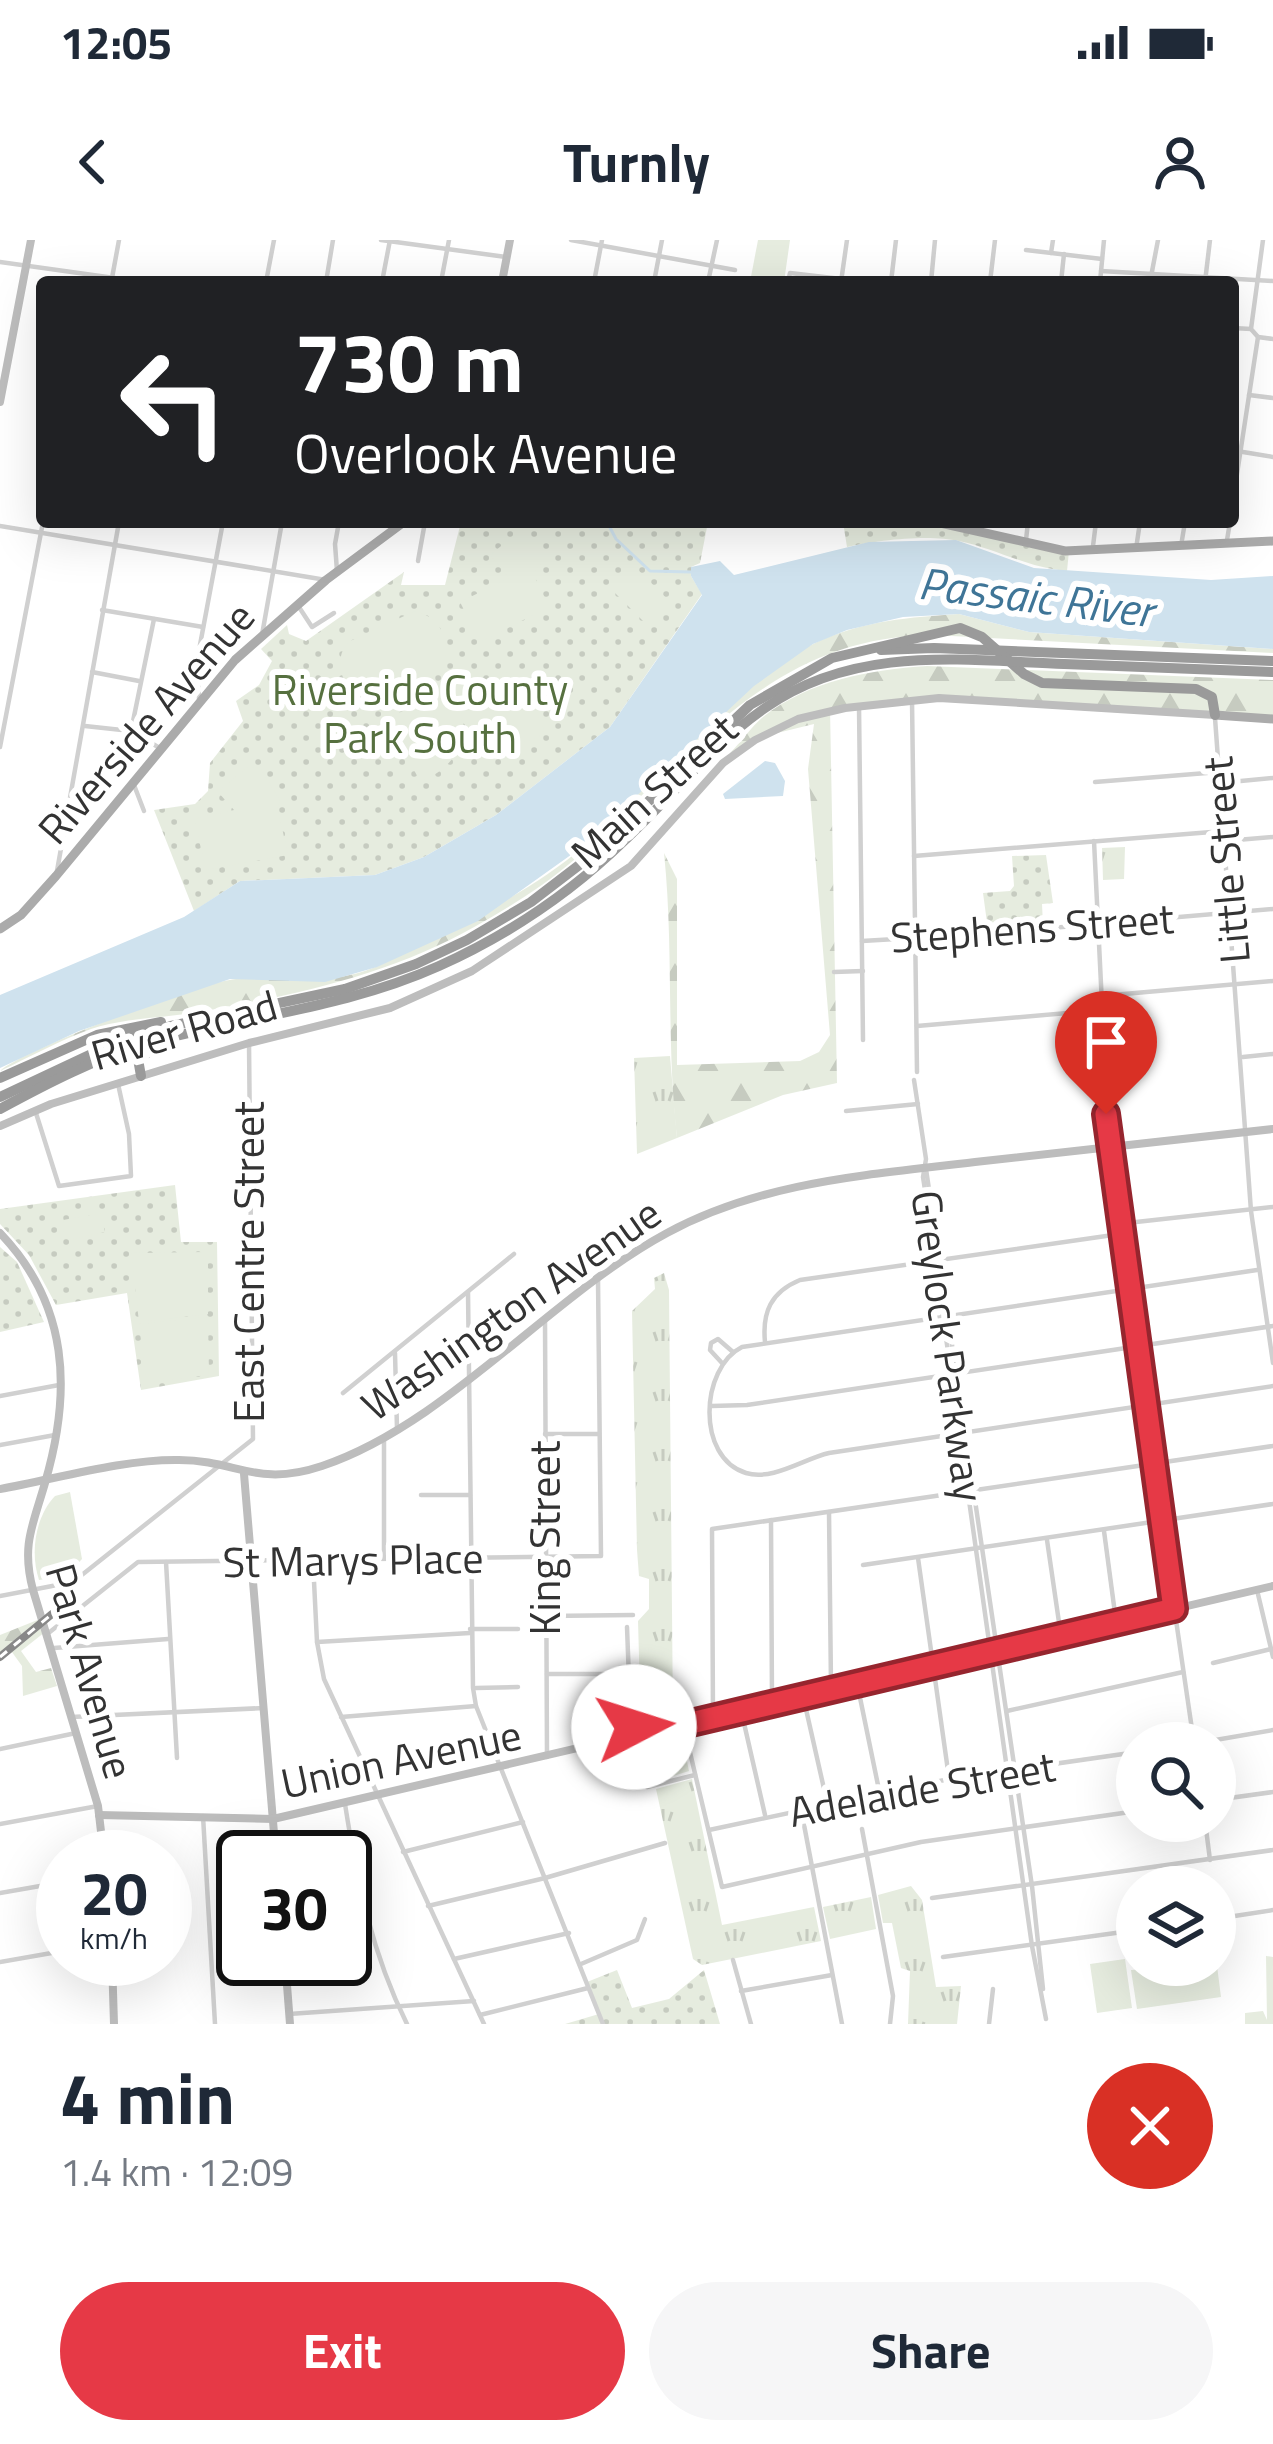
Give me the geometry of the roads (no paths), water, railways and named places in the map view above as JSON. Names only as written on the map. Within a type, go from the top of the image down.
[{"type":"highway","points":[[0,1096],[99,1048],[153,1030],[363,984],[433,957],[500,922],[605,844],[740,713],[843,653],[946,628],[966,629],[1036,681],[1196,689],[1212,697],[1215,716]]},
{"type":"highway","points":[[797,676],[850,657],[920,647],[1273,661]]},
{"type":"highway","points":[[0,1109],[69,1073],[138,1046],[348,1000],[402,982],[506,931],[598,865],[747,722],[778,699],[826,676],[866,664],[920,658],[1273,673]]},
{"type":"highway","points":[[0,1078],[108,1032],[197,1015],[211,1018]]},
{"type":"highway","points":[[141,1076],[137,1063],[143,1053],[274,1017]]},
{"type":"main road","name":"Riverside Avenue","points":[[0,929],[21,915],[56,876],[235,660],[326,580],[395,528]]},
{"type":"main road","points":[[961,528],[1053,550],[1273,541]]},
{"type":"main road","name":"Main Street","points":[[1215,716],[1273,719]]},
{"type":"street","points":[[0,402],[31,240]]},
{"type":"street","points":[[112,276],[119,240]]},
{"type":"street","points":[[267,276],[274,240]]},
{"type":"street","points":[[327,276],[333,240]]},
{"type":"street","points":[[381,240],[448,244],[506,257]]},
{"type":"street","points":[[503,276],[510,240]]},
{"type":"street","points":[[571,240],[602,242],[735,270]]},
{"type":"street","points":[[655,276],[662,240]]},
{"type":"street","points":[[710,276],[717,240]]},
{"type":"street","points":[[843,276],[848,240]]},
{"type":"street","points":[[892,276],[896,240]]},
{"type":"street","points":[[932,276],[935,240]]},
{"type":"street","points":[[991,276],[994,240]]},
{"type":"street","points":[[1051,253],[1052,240]]},
{"type":"street","points":[[1101,276],[1104,240]]},
{"type":"street","points":[[1154,274],[1158,240]]},
{"type":"street","points":[[1205,276],[1210,240]]},
{"type":"street","points":[[1251,329],[1263,240]]},
{"type":"street","points":[[383,276],[390,241]]},
{"type":"street","points":[[596,276],[602,242]]},
{"type":"street","points":[[442,276],[448,244]]},
{"type":"street","points":[[1026,250],[1102,259]]},
{"type":"street","points":[[1062,276],[1064,254]]},
{"type":"street","points":[[0,262],[73,276]]},
{"type":"street","points":[[1101,271],[1174,276]]},
{"type":"street","points":[[1239,280],[1273,281]]},
{"type":"street","points":[[1239,328],[1273,339]]},
{"type":"street","points":[[1239,456],[1258,337]]},
{"type":"street","points":[[1249,394],[1273,398]]},
{"type":"street","points":[[1240,452],[1273,457]]},
{"type":"street","points":[[0,526],[326,580]]},
{"type":"street","points":[[0,747],[42,528]]},
{"type":"street","points":[[56,876],[117,528]]},
{"type":"street","points":[[200,704],[196,673],[222,528]]},
{"type":"street","points":[[262,635],[281,528]]},
{"type":"street","points":[[337,571],[338,528]]},
{"type":"street","points":[[418,561],[424,528]]},
{"type":"street","points":[[1025,543],[1027,528]]},
{"type":"street","points":[[1093,550],[1095,528]]},
{"type":"street","points":[[1136,548],[1139,528]]},
{"type":"street","points":[[1181,546],[1183,528]]},
{"type":"street","points":[[1227,543],[1229,528]]},
{"type":"street","points":[[297,604],[312,627],[334,613]]},
{"type":"street","points":[[102,610],[203,627]]},
{"type":"street","points":[[131,731],[154,619]]},
{"type":"street","points":[[92,672],[142,681]]},
{"type":"street","name":"Main Street","points":[[390,1007],[485,964],[631,866],[706,779],[744,747],[798,719],[912,700],[1215,716]]},
{"type":"street","name":"Greylock Parkway","points":[[912,700],[916,1076],[926,1168],[923,1178],[1047,2021]]},
{"type":"street","points":[[859,706],[863,1040]]},
{"type":"street","name":"Little Street","points":[[1215,716],[1257,1270],[1273,1363]]},
{"type":"street","points":[[82,726],[131,731],[163,750]]},
{"type":"street","points":[[1095,782],[1219,772]]},
{"type":"street","points":[[1220,783],[1273,778]]},
{"type":"street","points":[[134,785],[144,811]]},
{"type":"street","points":[[914,856],[1224,831]]},
{"type":"street","points":[[1225,842],[1273,837]]},
{"type":"street","points":[[1094,841],[1102,1025]]},
{"type":"street","name":"Stephens Street","points":[[862,940],[915,940],[1273,909]]},
{"type":"street","points":[[834,972],[863,971]]},
{"type":"street","points":[[1101,996],[1273,981]]},
{"type":"street","name":"River Road","points":[[0,1126],[35,1109],[249,1043],[390,1007]]},
{"type":"street","points":[[916,1026],[1102,1010]]},
{"type":"street","name":"East Centre Street","points":[[220,1466],[253,1439],[249,1043]]},
{"type":"street","points":[[1242,1057],[1273,1054]]},
{"type":"street","points":[[35,1109],[59,1186],[131,1176],[129,1133],[118,1084]]},
{"type":"street","points":[[1105,1089],[1118,1224],[1192,1722]]},
{"type":"street","points":[[846,1112],[918,1104]]},
{"type":"street","name":"Washington Avenue","points":[[0,1489],[165,1460],[279,1476],[346,1456],[397,1429],[666,1233],[733,1203],[811,1183],[1273,1129]]},
{"type":"street","points":[[1118,1224],[1273,1207]]},
{"type":"street","name":"Park Avenue","points":[[0,1233],[24,1260],[51,1311],[61,1352],[55,1436],[26,1554],[101,1830]]},
{"type":"street","points":[[765,1344],[767,1309],[790,1284],[1120,1234]]},
{"type":"street","points":[[343,1393],[514,1254]]},
{"type":"street","points":[[1257,1270],[733,1352],[713,1383],[714,1441],[739,1470],[758,1475],[829,1453],[1273,1386]]},
{"type":"street","points":[[544,1434],[599,1434],[598,1279]]},
{"type":"street","points":[[468,1292],[470,1631],[476,1706],[603,2024]]},
{"type":"street","name":"King Street","points":[[545,1319],[547,1757]]},
{"type":"street","points":[[712,1406],[747,1406],[1270,1326]]},
{"type":"street","points":[[722,1363],[710,1351],[711,1342],[718,1339],[733,1352]]},
{"type":"street","points":[[395,1353],[397,1429]]},
{"type":"street","points":[[0,1396],[60,1385]]},
{"type":"street","name":"St Marys Place","points":[[46,1635],[138,1562],[601,1556],[599,1434]]},
{"type":"street","points":[[0,1445],[55,1436]]},
{"type":"street","points":[[383,1437],[384,1559]]},
{"type":"street","points":[[713,1716],[712,1529],[1273,1446]]},
{"type":"street","points":[[0,1596],[73,1582],[220,1466]]},
{"type":"street","points":[[244,1474],[273,1830]]},
{"type":"street","points":[[421,1495],[470,1495]]},
{"type":"street","points":[[863,1565],[1273,1504]]},
{"type":"street","points":[[829,1512],[831,1690]]},
{"type":"street","points":[[771,1520],[772,1702]]},
{"type":"street","points":[[1103,1532],[1116,1623]]},
{"type":"street","points":[[1047,1540],[1061,1636]]},
{"type":"street","points":[[917,1558],[949,1779]]},
{"type":"street","points":[[313,1561],[323,1679],[484,2024]]},
{"type":"street","points":[[166,1562],[177,1758]]},
{"type":"street","name":"Union Avenue","points":[[98,1810],[272,1819],[1273,1586]]},
{"type":"street","points":[[1257,1590],[1273,1657]]},
{"type":"street","points":[[546,1616],[633,1615]]},
{"type":"street","points":[[627,1627],[636,1736]]},
{"type":"street","points":[[317,1642],[518,1629]]},
{"type":"street","points":[[50,1649],[168,1639]]},
{"type":"street","points":[[1214,1663],[1271,1649]]},
{"type":"street","points":[[1003,1712],[1183,1672]]},
{"type":"street","points":[[547,1675],[613,1674]]},
{"type":"street","points":[[857,1683],[879,1792]]},
{"type":"street","points":[[473,1688],[518,1687]]},
{"type":"street","points":[[802,1696],[827,1804]]},
{"type":"street","points":[[341,1717],[476,1706]]},
{"type":"street","points":[[71,1717],[263,1708]]},
{"type":"street","points":[[741,1710],[765,1817]]},
{"type":"street","points":[[683,1723],[721,1883],[1116,1814]]},
{"type":"street","points":[[1236,1736],[1273,1730]]},
{"type":"street","points":[[0,1749],[76,1733]]},
{"type":"street","name":"Adelaide Street","points":[[709,1830],[949,1779],[1116,1755]]},
{"type":"street","points":[[647,1787],[695,1775]]},
{"type":"street","points":[[1236,1798],[1273,1792]]},
{"type":"street","points":[[344,1804],[375,1950],[407,2024]]},
{"type":"street","points":[[0,1824],[98,1810]]},
{"type":"street","points":[[801,1810],[842,2024]]},
{"type":"street","points":[[203,1816],[215,2024]]},
{"type":"street","points":[[403,1852],[523,1822]]},
{"type":"street","points":[[862,1829],[893,1996],[890,2024]]},
{"type":"street","points":[[1208,1842],[1210,1860]]},
{"type":"street","points":[[428,1906],[665,1843]]},
{"type":"street","points":[[932,1898],[1273,1850]]},
{"type":"street","points":[[0,1894],[36,1887]]},
{"type":"street","points":[[1236,1915],[1273,1910]]},
{"type":"street","points":[[581,1964],[637,1940],[645,1919]]},
{"type":"street","points":[[454,1959],[568,1933]]},
{"type":"street","points":[[943,1957],[1116,1933]]},
{"type":"street","points":[[0,1962],[36,1956]]},
{"type":"street","points":[[733,1960],[751,2024]]},
{"type":"street","points":[[741,1991],[832,1975]]},
{"type":"street","points":[[113,1986],[114,2024]]},
{"type":"street","points":[[287,1986],[290,2019],[473,2001]]},
{"type":"street","points":[[480,2015],[588,1988]]},
{"type":"street","points":[[989,2024],[993,1989]]},
{"type":"water","name":"Passaic River","points":[[956,540],[1034,568],[1211,580],[1273,576],[1273,649],[1029,632],[959,614],[903,617],[847,630],[813,644],[754,686],[582,847],[478,921],[377,967],[325,982],[230,979],[79,1031],[0,1068],[0,995],[184,917],[240,881],[375,875],[424,857],[496,815],[610,727],[702,595],[691,567],[720,561],[734,575],[869,542]]},
{"type":"water","points":[[765,761],[775,763],[785,781],[783,796],[725,799],[723,794]]},
{"type":"waterway","points":[[610,528],[650,571],[691,572]]},
{"type":"railway","points":[[0,1657],[52,1614]]},
{"type":"park label","name":"Riverside County Park South","points":[[420,714]]}]
